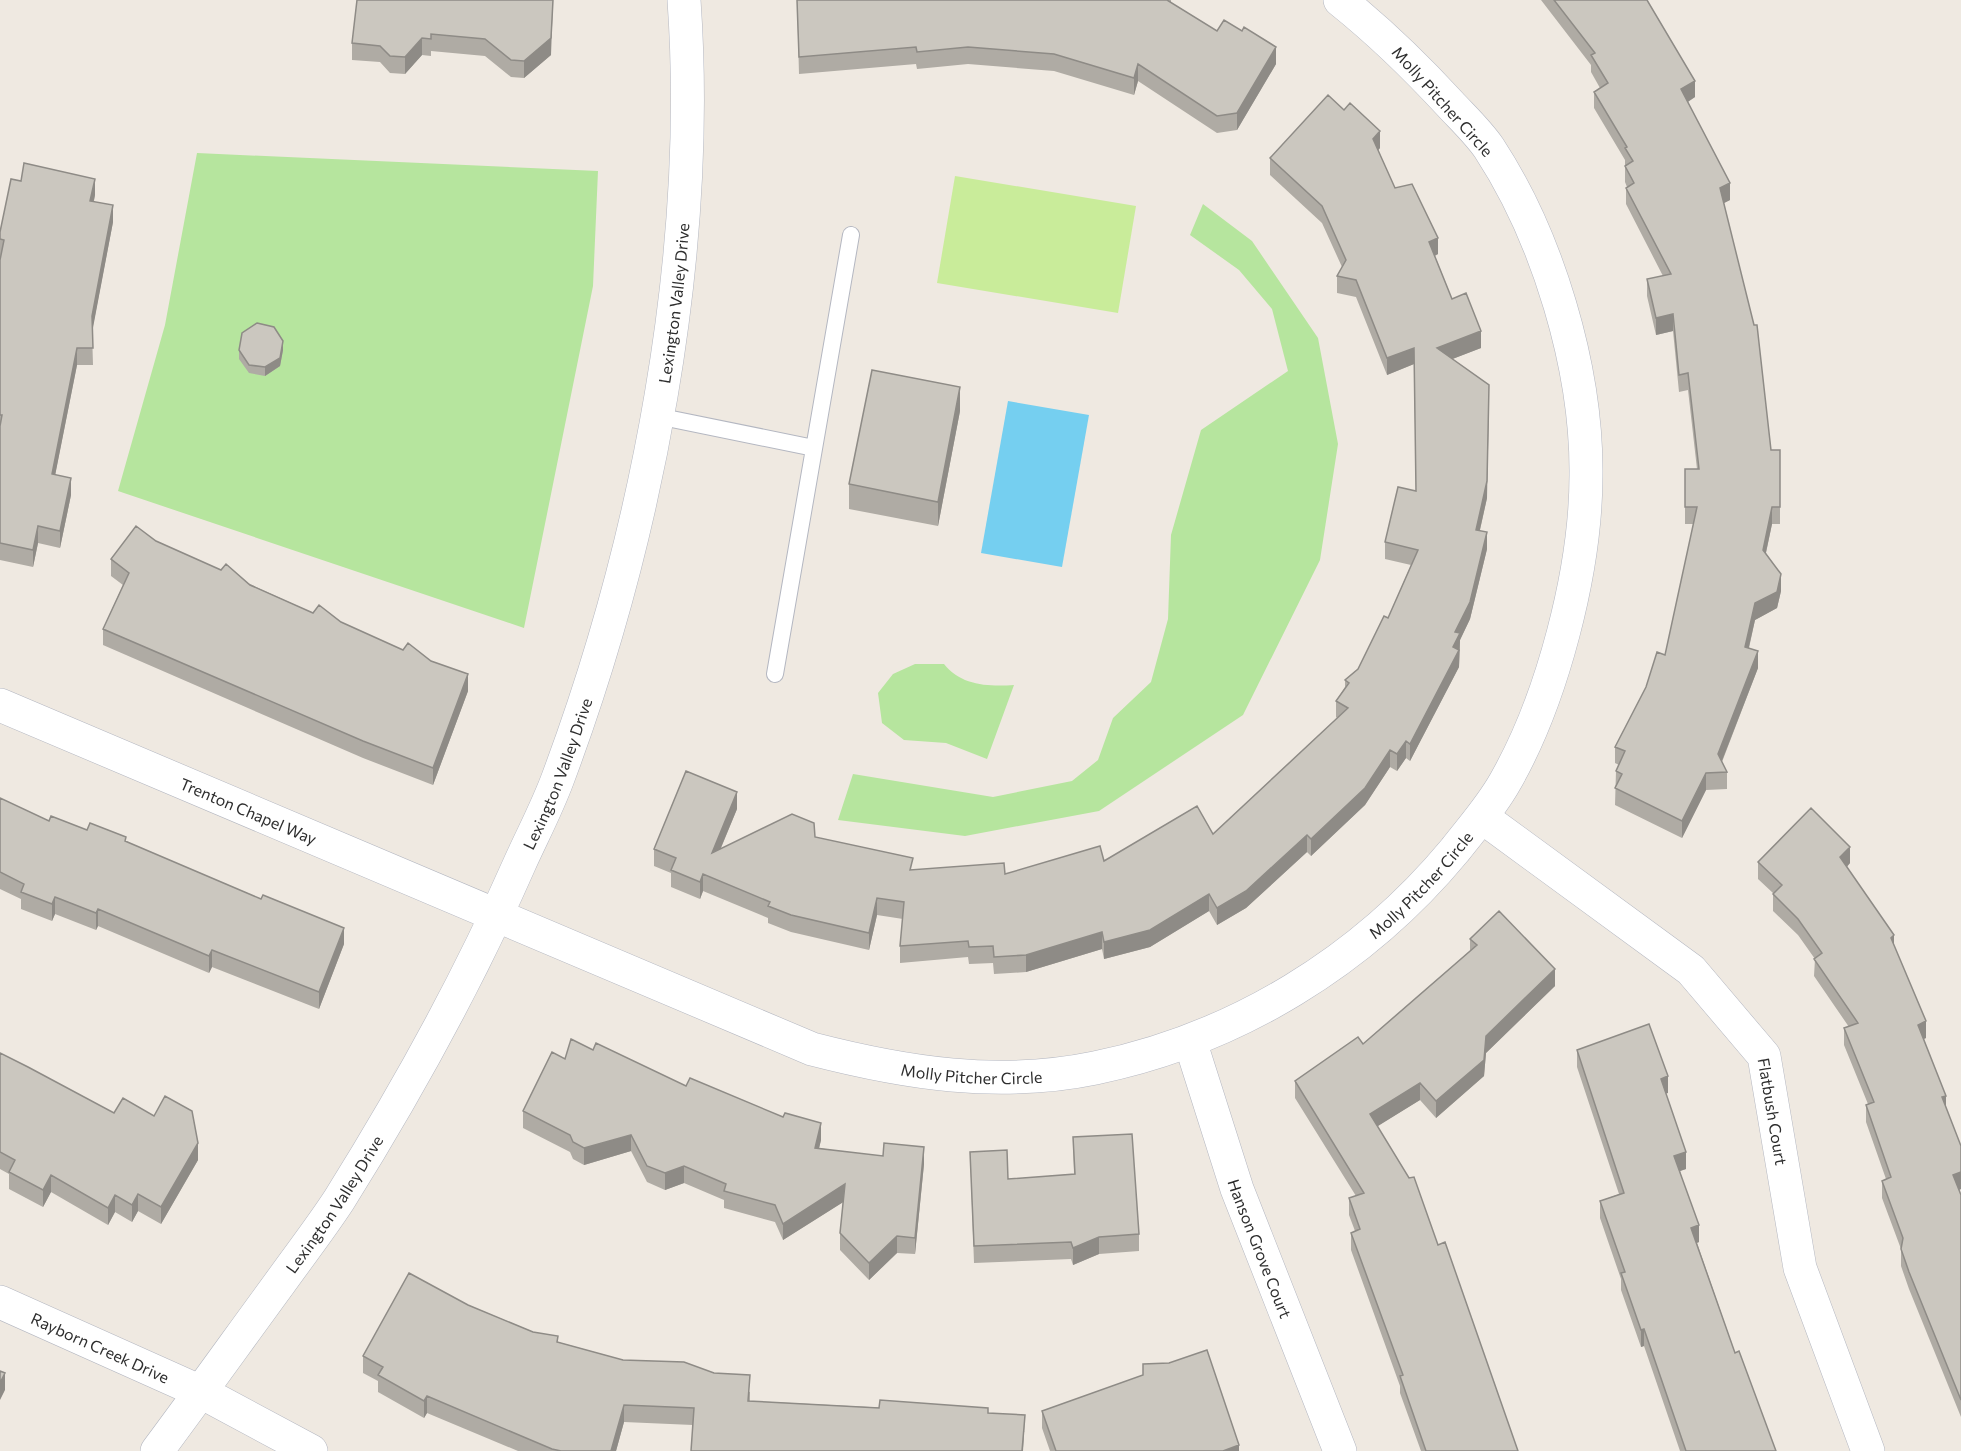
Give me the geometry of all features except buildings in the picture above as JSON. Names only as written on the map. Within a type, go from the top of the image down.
[{"type":"street","name":"Lexington Valley Drive","points":[[157,1451],[336,1204],[418,1068],[496,917],[557,781],[585,698],[626,558],[657,416],[677,271],[686,159],[684,0]]},
{"type":"street","name":"Molly Pitcher Circle","points":[[496,917],[812,1049],[884,1067],[958,1076],[1017,1077],[1091,1069],[1190,1041],[1265,1007],[1319,975],[1382,926],[1428,882],[1482,817],[1505,782],[1534,721],[1561,642],[1578,560],[1586,486],[1582,412],[1568,333],[1538,243],[1503,171],[1486,144],[1420,72],[1340,0]]},
{"type":"street","name":"Trenton Chapel Way","points":[[0,705],[496,917]]},
{"type":"street","name":"Flatbush Court","points":[[1482,817],[1691,970],[1764,1056],[1800,1268],[1868,1451]]},
{"type":"street","name":"Hanson Grove Court","points":[[1190,1041],[1237,1189],[1340,1451]]},
{"type":"street","name":"Rayborn Creek Drive","points":[[0,1302],[201,1392],[311,1451]]},
{"type":"lane","points":[[775,674],[851,235]]},
{"type":"lane","points":[[657,416],[814,448]]},
{"type":"green space","points":[[197,153],[598,171],[593,286],[524,628],[118,491],[165,325]]},
{"type":"green space","points":[[955,176],[1136,206],[1118,313],[937,283]]},
{"type":"green space","points":[[1203,204],[1252,241],[1318,338],[1338,444],[1320,560],[1243,715],[1099,811],[965,836],[838,820],[853,774],[993,797],[1072,781],[1098,760],[1113,718],[1151,682],[1168,619],[1171,535],[1201,430],[1288,371],[1272,309],[1239,270],[1190,235]]},
{"type":"green space","points":[[915,664],[944,664],[958,676],[975,683],[994,686],[1014,685],[987,759],[946,743],[904,740],[882,723],[878,693],[893,674]]},
{"type":"water","points":[[1008,401],[1089,415],[1062,567],[981,553]]}]
